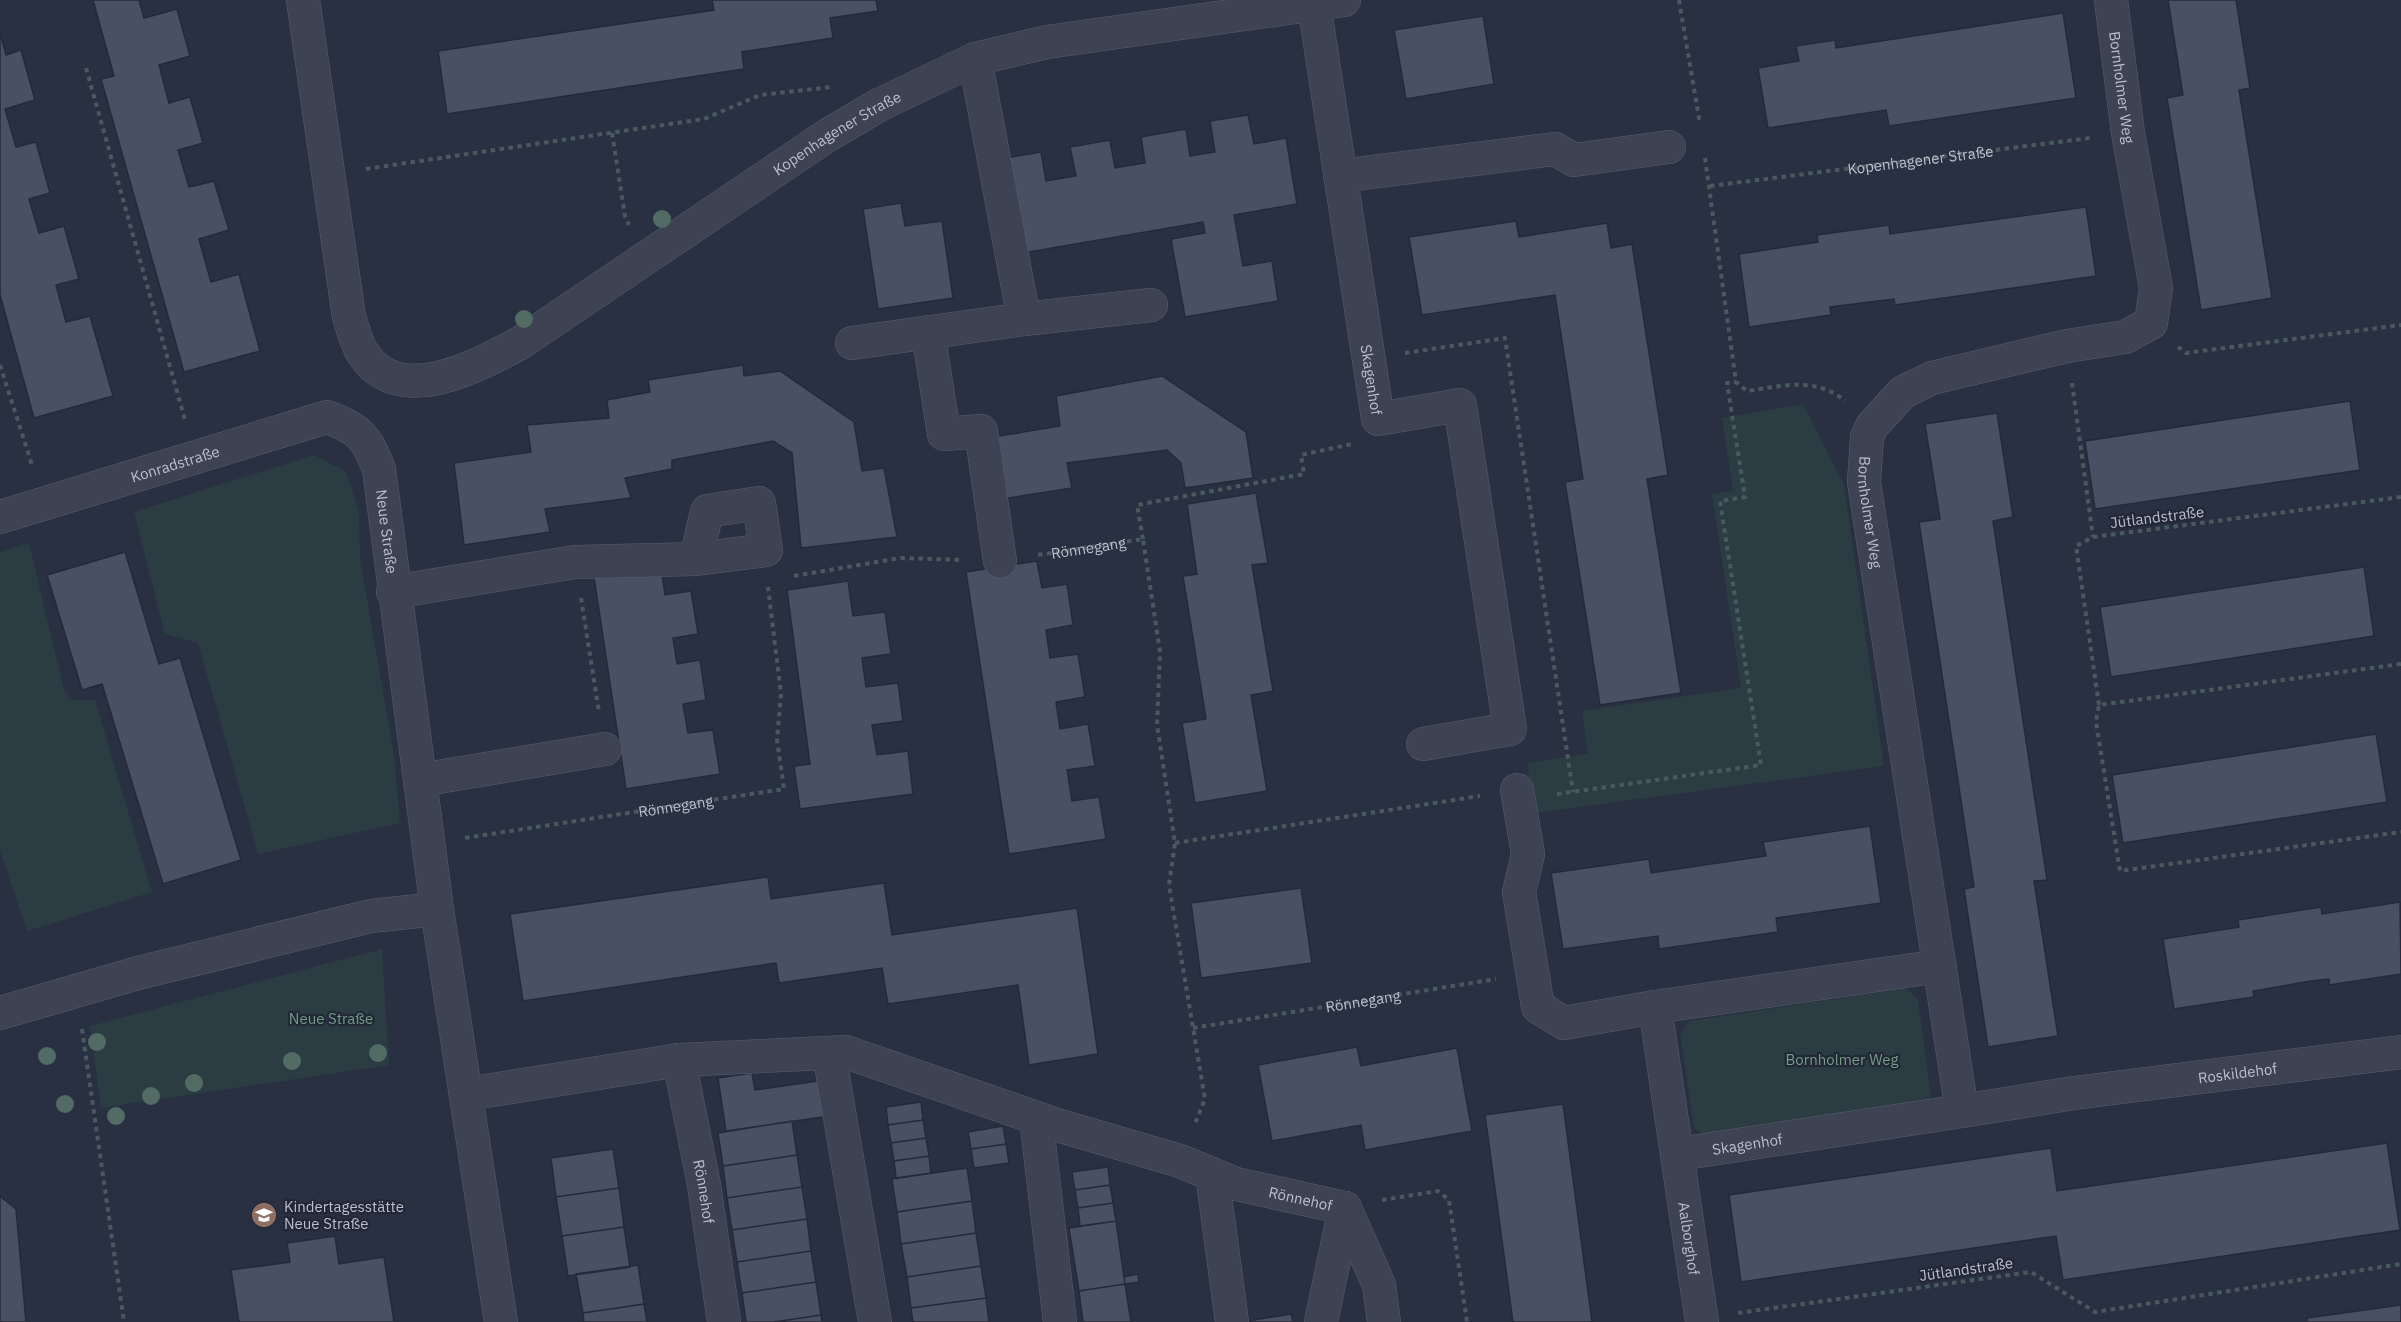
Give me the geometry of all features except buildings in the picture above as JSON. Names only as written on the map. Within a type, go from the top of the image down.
[{"type":"street","points":[[303,0],[329,174]]},
{"type":"street","name":"Bornholmer Weg","points":[[2111,0],[2128,133],[2156,288],[2151,322]]},
{"type":"street","name":"Kopenhagener Straße","points":[[329,174],[349,317],[362,352],[379,370],[408,382],[440,379],[480,364],[520,343],[828,135],[879,105],[975,59],[1071,39],[1329,2]]},
{"type":"street","name":"Skagenhof","points":[[1329,2],[1340,176],[1378,419],[1460,405],[1510,729],[1423,744]]},
{"type":"street","points":[[975,59],[1024,319]]},
{"type":"street","points":[[1340,176],[1555,149],[1574,160],[1669,147]]},
{"type":"street","points":[[852,343],[1024,319],[1151,305]]},
{"type":"street","points":[[1872,426],[1903,392],[1932,378],[2067,346],[2125,337],[2151,322]]},
{"type":"street","points":[[928,332],[944,434],[981,431],[1000,561]]},
{"type":"street","name":"Konradstraße","points":[[0,517],[327,417],[350,425]]},
{"type":"street","name":"Neue Straße","points":[[350,425],[368,441],[379,470],[393,592],[437,909],[501,1322]]},
{"type":"street","name":"Bornholmer Weg","points":[[1872,426],[1867,437],[1864,482],[1962,1111]]},
{"type":"street","points":[[393,592],[575,562],[696,559],[766,565],[759,503],[707,511],[696,559]]},
{"type":"street","points":[[420,780],[605,749]]},
{"type":"street","points":[[1519,795],[1528,854],[1519,892],[1538,1007],[1564,1023],[1655,1007],[1940,966]]},
{"type":"street","points":[[0,1013],[138,973],[359,919],[437,909]]},
{"type":"street","points":[[1655,1007],[1679,1154]]},
{"type":"street","name":"Rönnehof","points":[[467,1094],[679,1060],[846,1052],[1036,1118],[1180,1161],[1224,1179],[1345,1208]]},
{"type":"street","name":"Roskildehof","points":[[1962,1111],[2074,1093],[2401,1052]]},
{"type":"street","points":[[829,1053],[875,1322]]},
{"type":"street","name":"Rönnehof","points":[[679,1060],[704,1185],[724,1322]]},
{"type":"street","name":"Skagenhof","points":[[1679,1154],[1962,1111]]},
{"type":"street","points":[[1036,1118],[1060,1322]]},
{"type":"street","name":"Aalborghof","points":[[1679,1154],[1702,1320]]},
{"type":"street","points":[[1224,1179],[1232,1322]]},
{"type":"street","points":[[1224,1179],[1253,1322]]},
{"type":"street","points":[[1321,1322],[1345,1208]]},
{"type":"street","points":[[1345,1208],[1378,1285],[1384,1322]]},
{"type":"path","points":[[1680,0],[1701,128]]},
{"type":"path","points":[[86,68],[195,457]]},
{"type":"path","points":[[329,174],[704,119],[760,94],[846,86],[879,105]]},
{"type":"path","points":[[612,133],[625,216],[647,257]]},
{"type":"path","name":"Kopenhagener Straße","points":[[1710,186],[2128,133]]},
{"type":"path","points":[[1704,151],[1736,382],[1747,391],[1802,383],[1821,387],[1841,398],[1872,426]]},
{"type":"path","points":[[2151,322],[2186,354],[2401,325]]},
{"type":"path","points":[[2067,346],[2093,537]]},
{"type":"path","points":[[0,365],[44,503]]},
{"type":"path","points":[[1175,843],[1519,795],[1761,765],[1720,501],[1745,497],[1727,383],[1736,382]]},
{"type":"path","points":[[1143,540],[1137,505],[1304,474],[1301,455],[1381,438],[1378,419]]},
{"type":"path","name":"Jütlandstraße","points":[[2401,496],[2093,537],[2076,546],[2099,705],[2096,722],[2120,870],[2401,832]]},
{"type":"path","name":"Rönnegang","points":[[429,844],[784,789],[777,740],[781,694],[766,565],[900,558],[1000,561],[1143,540],[1160,652],[1157,725],[1175,843],[1169,885],[1204,1099],[1180,1161]]},
{"type":"path","points":[[575,562],[605,749]]},
{"type":"path","points":[[2099,705],[2401,664]]},
{"type":"path","name":"Rönnegang","points":[[1193,1028],[1532,973]]},
{"type":"path","points":[[80,1020],[124,1322]]},
{"type":"path","name":"Rönnehof","points":[[1345,1208],[1438,1191],[1449,1200],[1467,1322]]},
{"type":"path","name":"Jütlandstraße","points":[[1702,1320],[2031,1272],[2095,1312],[2401,1264]]},
{"type":"green space","points":[[1803,404],[1844,485],[1884,766],[1534,813],[1527,763],[1588,754],[1582,711],[1741,688],[1712,494],[1733,491],[1722,418]]},
{"type":"green space","points":[[314,455],[346,472],[359,512],[360,559],[394,754],[400,823],[258,854],[198,643],[165,634],[134,512]]},
{"type":"green space","points":[[29,543],[64,690],[73,700],[95,700],[152,892],[27,931],[0,851],[0,552]]},
{"type":"green space","name":"Neue Straße","points":[[382,949],[389,1065],[101,1108],[90,1026]]},
{"type":"green space","name":"Bornholmer Weg","points":[[1906,988],[1918,1000],[1931,1097],[1921,1108],[1710,1139],[1694,1128],[1680,1034],[1690,1021]]},
{"type":"place","name":"Kindertagesstätte Neue Straße","points":[[264,1215]]}]
